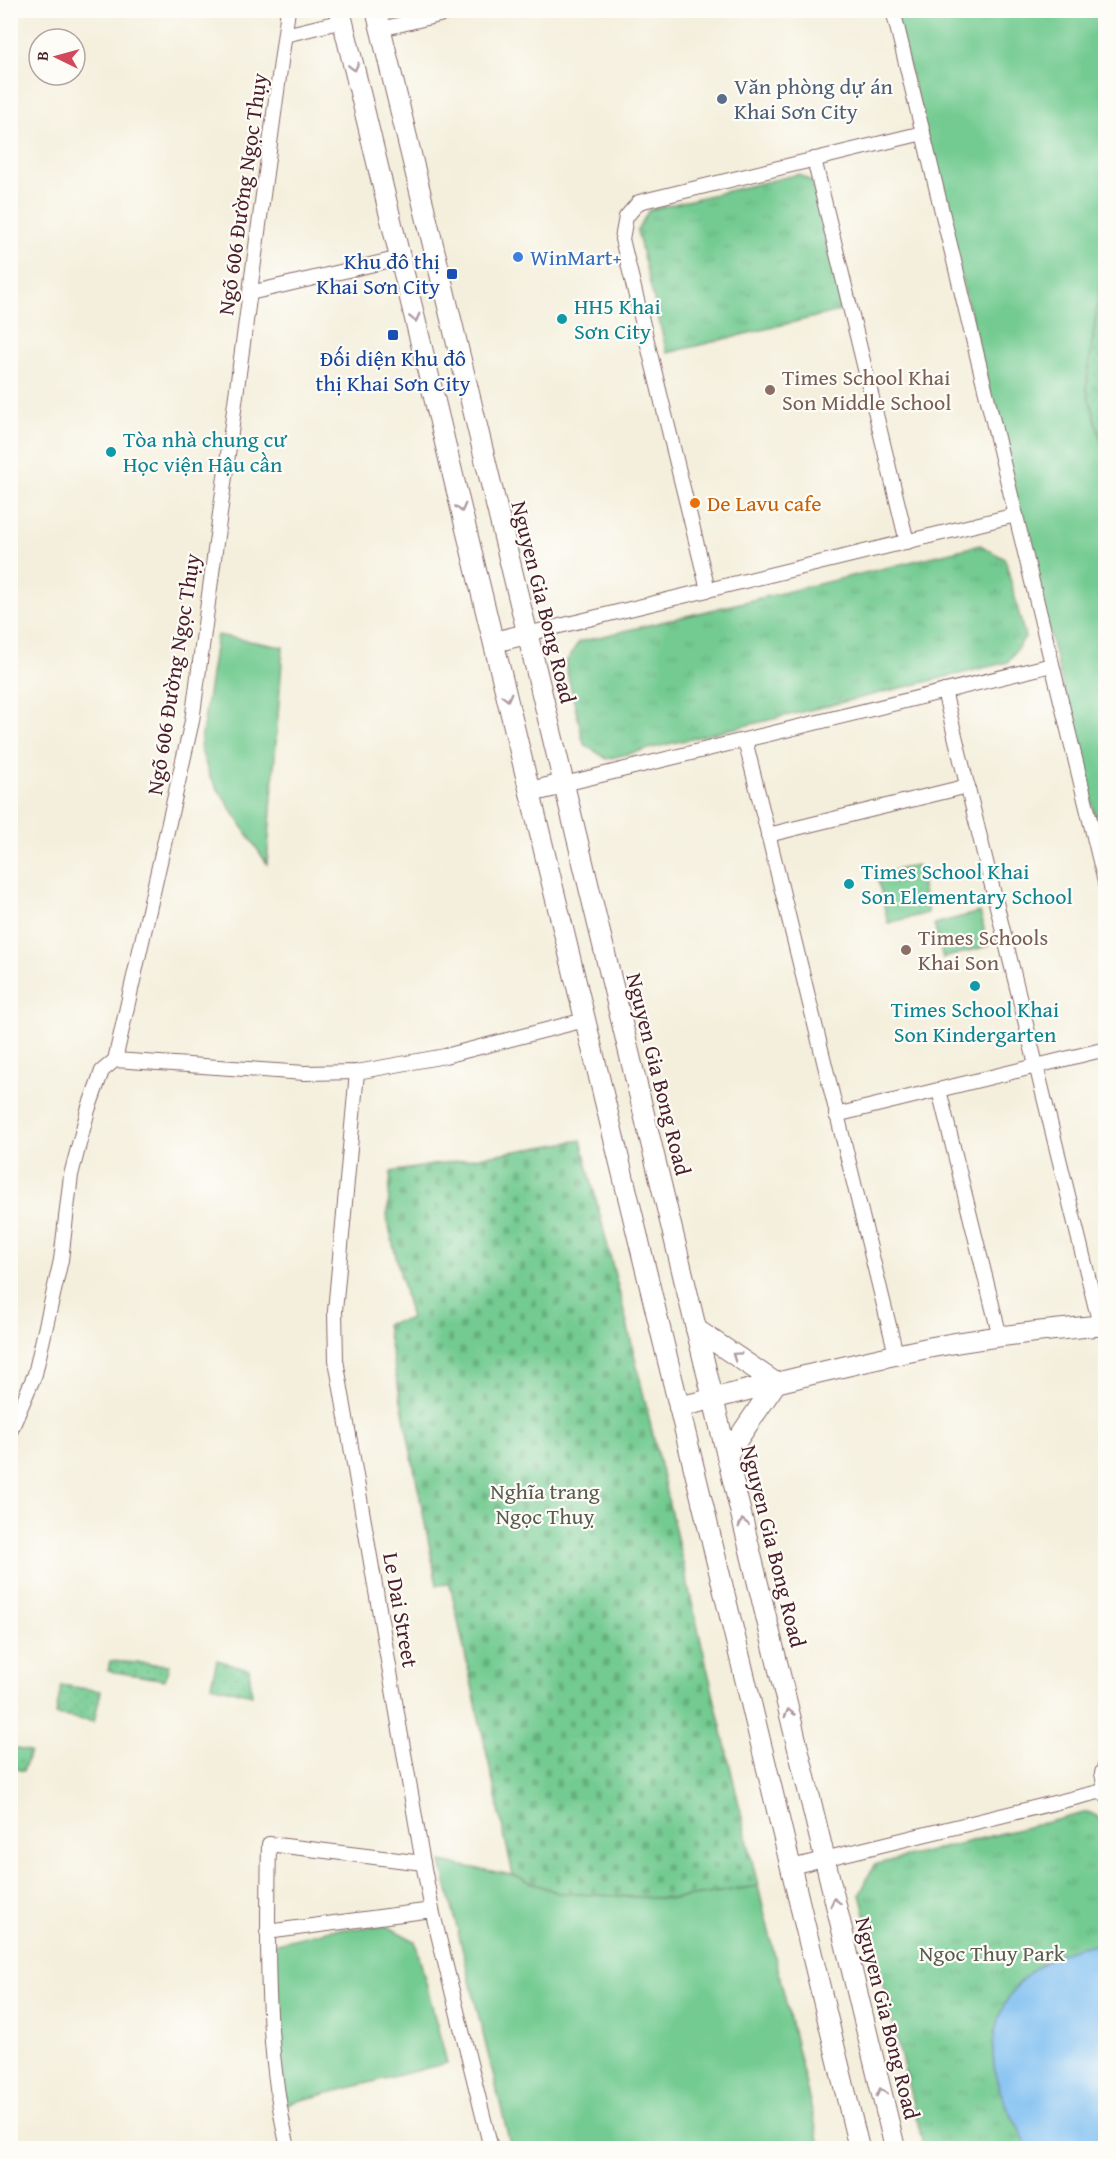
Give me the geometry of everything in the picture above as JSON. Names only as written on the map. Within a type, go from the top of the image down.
[{"type":"main road","points":[[378,20],[341,16],[859,2148]]},
{"type":"main road","name":"Nguyen Gia Bong Road","points":[[378,20],[895,2148]]},
{"type":"main road","points":[[494,642],[528,634]]},
{"type":"main road","points":[[530,792],[564,784]]},
{"type":"main road","points":[[679,1407],[896,1354],[999,1337],[1103,1325]]},
{"type":"main road","points":[[696,1329],[776,1383]]},
{"type":"main road","points":[[727,1455],[776,1383]]},
{"type":"street","name":"Ngõ 606 Đường Ngọc Thụy","points":[[10,1432],[35,1374],[61,1260],[71,1175],[88,1110],[102,1071],[115,1060],[189,738],[288,10]]},
{"type":"street","points":[[378,20],[460,10]]},
{"type":"street","points":[[893,10],[1106,886]]},
{"type":"street","points":[[285,34],[341,16]]},
{"type":"street","points":[[708,590],[622,239],[622,227],[626,217],[639,202],[923,133]]},
{"type":"street","points":[[814,159],[907,542]]},
{"type":"street","points":[[250,293],[400,258]]},
{"type":"street","points":[[528,634],[1016,515]]},
{"type":"street","points":[[564,784],[1052,665]]},
{"type":"street","points":[[944,691],[1036,1066],[1103,1325]]},
{"type":"street","points":[[744,740],[896,1354]]},
{"type":"street","points":[[768,835],[968,786]]},
{"type":"street","points":[[115,1060],[296,1072],[357,1071],[445,1056],[585,1020]]},
{"type":"street","points":[[837,1115],[1106,1049]]},
{"type":"street","name":"Le Dai Street","points":[[357,1071],[335,1311],[336,1360],[432,1910],[490,2148]]},
{"type":"street","points":[[939,1090],[999,1337]]},
{"type":"street","points":[[791,1867],[1104,1793],[1102,1773],[1106,1763]]},
{"type":"street","points":[[288,2148],[273,2064],[268,1986],[269,1844],[423,1863]]},
{"type":"street","points":[[267,1932],[432,1910]]},
{"type":"green space","points":[[895,11],[1105,11],[1106,241],[1086,388],[1106,457],[1106,812],[1095,816]]},
{"type":"green space","points":[[799,174],[812,182],[844,310],[667,353],[637,231],[649,210]]},
{"type":"green space","points":[[1105,241],[1105,457],[1086,388]]},
{"type":"green space","points":[[980,545],[1005,559],[1025,637],[1008,662],[607,759],[584,744],[565,664],[579,642]]},
{"type":"green space","points":[[217,635],[283,647],[267,864],[210,777],[200,747]]},
{"type":"green space","points":[[917,865],[928,913],[888,923],[877,875]]},
{"type":"green space","points":[[980,912],[988,946],[943,958],[934,924]]},
{"type":"green space","name":"Nghĩa trang Ngọc Thuỵ","points":[[581,1140],[625,1315],[758,1886],[674,1899],[558,1893],[513,1875],[450,1584],[437,1585],[386,1324],[411,1319],[387,1219],[391,1172]]},
{"type":"green space","points":[[217,1660],[249,1669],[252,1695],[211,1685]]},
{"type":"green space","points":[[110,1661],[169,1665],[165,1680],[108,1671]]},
{"type":"green space","points":[[61,1685],[101,1691],[94,1722],[56,1715]]},
{"type":"green space","points":[[10,1747],[30,1752],[23,1771],[11,1767]]},
{"type":"green space","name":"Ngoc Thuy Park","points":[[1088,1812],[1097,1816],[1106,1828],[1105,2148],[924,2148],[860,1894],[874,1865]]},
{"type":"green space","points":[[441,1862],[513,1875],[558,1893],[674,1899],[758,1886],[821,2148],[511,2148]]},
{"type":"green space","points":[[387,1926],[415,1941],[447,2063],[286,2104],[269,1945],[330,1930]]},
{"type":"water","points":[[1105,1944],[1105,2148],[1028,2148],[1002,2096],[996,2077],[993,2051],[996,2026],[1005,2004],[1018,1984],[1036,1968],[1056,1955],[1080,1947]]},
{"type":"place","name":"Văn phòng dự án Khai Sơn City","points":[[722,99]]},
{"type":"place","name":"WinMart+","points":[[518,257]]},
{"type":"place","name":"Khu đô thị Khai Sơn City","points":[[452,274]]},
{"type":"place","name":"HH5 Khai Sơn City","points":[[562,319]]},
{"type":"place","name":"Đối diện Khu đô thị Khai Sơn City","points":[[393,335]]},
{"type":"place","name":"Times School Khai Son Middle School","points":[[770,390]]},
{"type":"place","name":"Tòa nhà chung cư Học viện Hậu cần","points":[[111,452]]},
{"type":"place","name":"De Lavu cafe","points":[[695,503]]},
{"type":"place","name":"Times School Khai Son Elementary School","points":[[849,884]]},
{"type":"place","name":"Times Schools Khai Son","points":[[906,950]]},
{"type":"place","name":"Times School Khai Son Kindergarten","points":[[975,986]]}]
